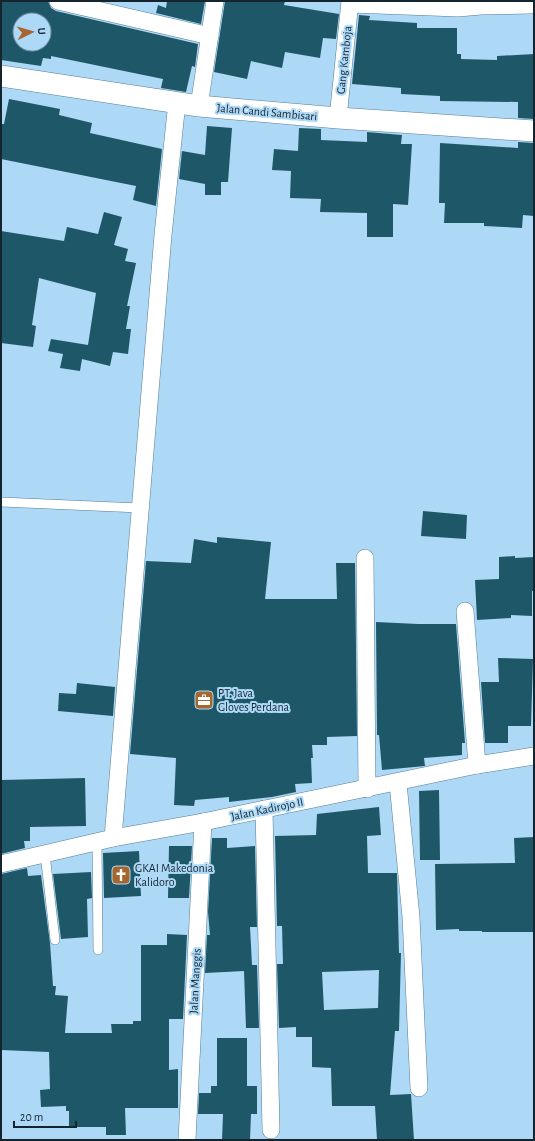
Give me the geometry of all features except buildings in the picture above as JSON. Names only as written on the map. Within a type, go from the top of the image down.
[{"type":"street","points":[[58,1],[210,36]]},
{"type":"street","points":[[199,106],[215,1]]},
{"type":"street","points":[[350,3],[458,8],[530,5]]},
{"type":"street","name":"Gang Kamboja","points":[[338,118],[350,3]]},
{"type":"street","name":"Jalan Candi Sambisari","points":[[1,76],[199,106],[338,118],[534,131]]},
{"type":"street","points":[[105,840],[140,508],[163,235],[177,102]]},
{"type":"street","points":[[365,558],[367,789]]},
{"type":"street","points":[[465,611],[477,765]]},
{"type":"street","name":"Jalan Kadirojo II","points":[[1,864],[105,840],[398,783],[477,765],[534,756]]},
{"type":"street","points":[[398,783],[411,917],[419,1088]]},
{"type":"street","points":[[264,809],[272,1130]]},
{"type":"street","name":"Jalan Manggis","points":[[187,1140],[203,822]]},
{"type":"lane","points":[[1,502],[140,508]]},
{"type":"lane","points":[[98,950],[105,840]]},
{"type":"lane","points":[[45,854],[55,940]]},
{"type":"place","name":"PT. Java Gloves Perdana","points":[[204,700]]},
{"type":"place","name":"GKAI Makedonia Kalidoro","points":[[121,875]]}]
